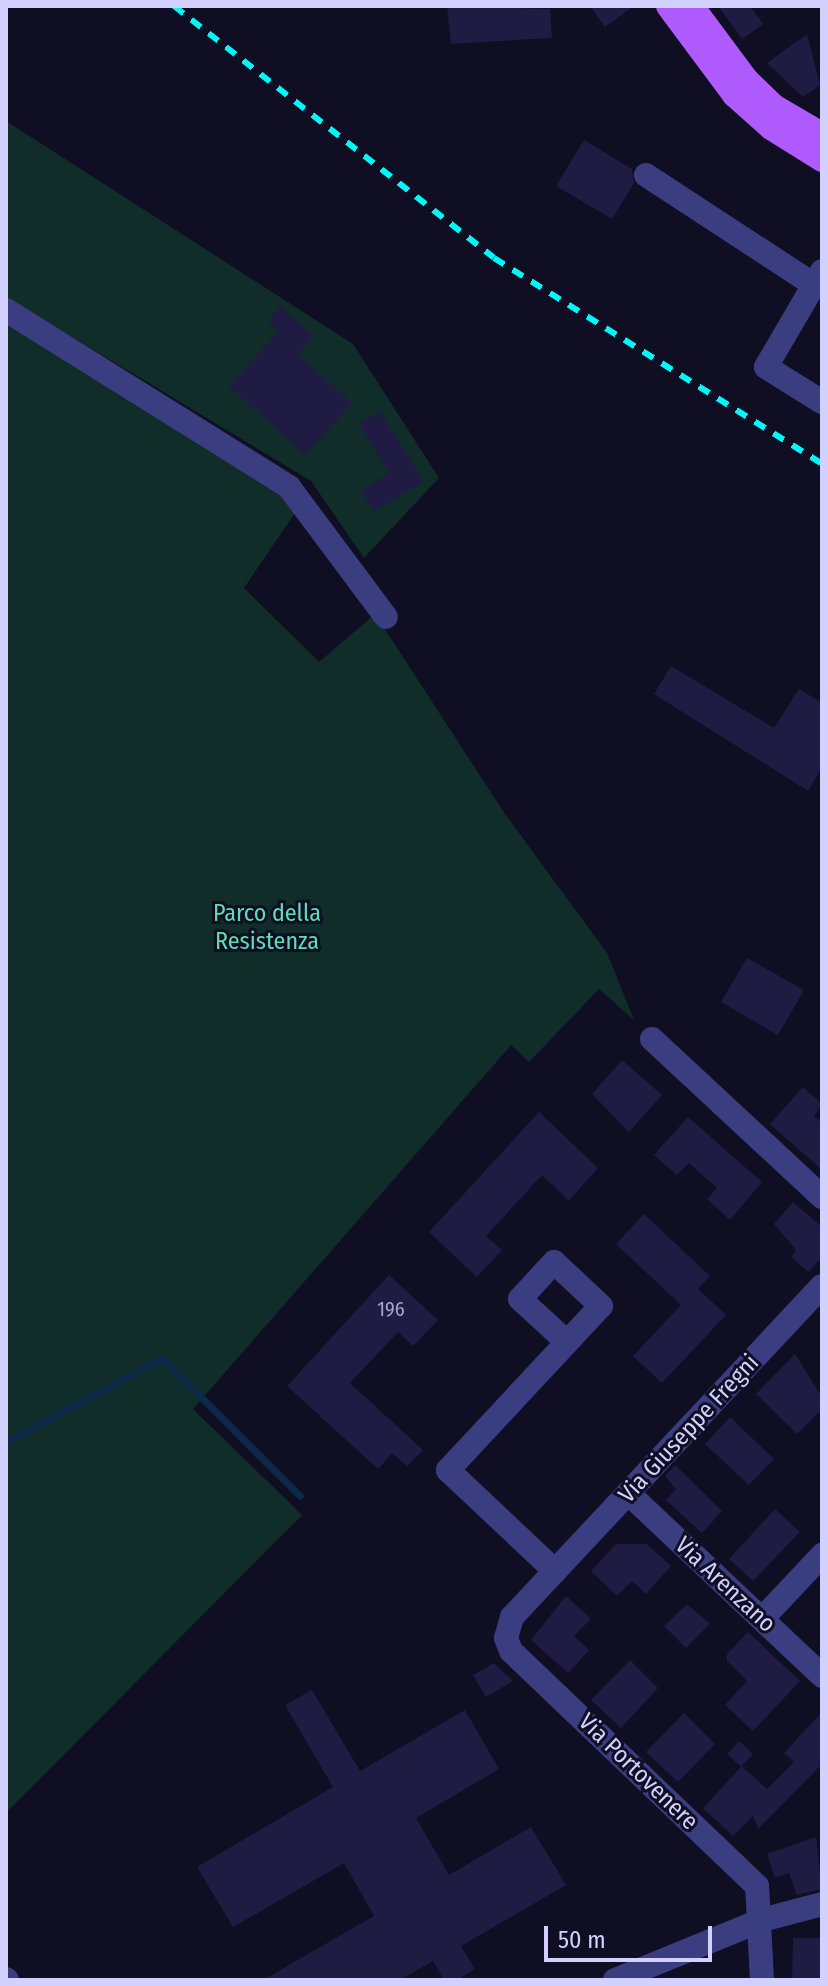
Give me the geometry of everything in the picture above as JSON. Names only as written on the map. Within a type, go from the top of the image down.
[{"type":"main road","points":[[668,6],[734,95],[771,128],[822,160]]},
{"type":"main road","points":[[692,6],[747,80],[774,106],[822,134]]},
{"type":"street","points":[[646,175],[818,278],[766,367],[822,402]]},
{"type":"street","points":[[6,310],[289,487],[386,617]]},
{"type":"street","points":[[652,1039],[822,1197]]},
{"type":"street","name":"Via Giuseppe Fregni","points":[[507,1627],[555,1571],[822,1286]]},
{"type":"street","points":[[555,1571],[448,1470],[567,1342]]},
{"type":"street","name":"Via Arenzano","points":[[628,1493],[822,1676]]},
{"type":"street","points":[[762,1619],[822,1555]]},
{"type":"street","name":"Via Portovenere","points":[[507,1627],[511,1651],[757,1886],[762,1920],[762,1980]]},
{"type":"street","points":[[615,1980],[762,1920],[822,1904]]},
{"type":"green space","points":[[6,121],[353,344],[439,478],[364,558],[311,481],[6,297]]},
{"type":"green space","name":"Parco della Resistenza","points":[[6,321],[253,468],[297,510],[244,588],[319,662],[375,614],[505,814],[607,953],[634,1020],[599,989],[529,1062],[511,1045],[193,1409],[302,1515],[6,1813]]},
{"type":"building","points":[[447,6],[550,9],[552,38],[451,44]]},
{"type":"building","points":[[590,6],[634,6],[605,27]]},
{"type":"building","points":[[718,6],[750,6],[763,24],[742,39]]},
{"type":"building","points":[[807,34],[820,85],[803,97],[767,63]]},
{"type":"building","points":[[584,140],[632,169],[634,183],[612,219],[556,186]]},
{"type":"building","points":[[280,306],[314,336],[298,354],[352,403],[305,455],[229,386],[279,331],[268,321]]},
{"type":"building","points":[[380,411],[423,481],[375,511],[360,491],[389,473],[359,424]]},
{"type":"building","points":[[671,666],[774,728],[799,689],[822,703],[822,767],[808,791],[654,694]]},
{"type":"building","points":[[747,958],[804,990],[778,1035],[721,1002]]},
{"type":"building","points":[[622,1060],[662,1095],[629,1132],[592,1094]]},
{"type":"building","points":[[803,1087],[822,1104],[814,1116],[822,1123],[822,1170],[770,1124]]},
{"type":"building","points":[[539,1112],[598,1168],[569,1201],[542,1175],[486,1236],[502,1250],[477,1277],[429,1232]]},
{"type":"building","points":[[688,1117],[762,1182],[730,1220],[707,1199],[717,1188],[689,1163],[677,1175],[654,1155]]},
{"type":"building","points":[[793,1202],[822,1227],[822,1257],[808,1272],[791,1257],[796,1250],[774,1224]]},
{"type":"building","points":[[644,1214],[710,1276],[698,1289],[726,1315],[662,1383],[633,1356],[681,1305],[616,1244]]},
{"type":"building","points":[[389,1275],[438,1320],[413,1346],[398,1332],[350,1383],[423,1450],[407,1466],[392,1453],[378,1469],[287,1386]]},
{"type":"building","points":[[795,1354],[822,1397],[822,1409],[797,1434],[756,1394]]},
{"type":"building","points":[[730,1417],[774,1459],[749,1485],[705,1444]]},
{"type":"building","points":[[675,1465],[722,1511],[702,1533],[666,1500],[676,1489],[665,1476]]},
{"type":"building","points":[[775,1509],[800,1532],[753,1581],[729,1559]]},
{"type":"building","points":[[616,1544],[647,1544],[671,1566],[646,1594],[632,1581],[617,1596],[591,1571]]},
{"type":"building","points":[[566,1596],[591,1619],[574,1636],[589,1650],[568,1673],[531,1640]]},
{"type":"building","points":[[687,1604],[710,1624],[686,1648],[664,1626]]},
{"type":"building","points":[[748,1632],[800,1681],[753,1731],[725,1705],[747,1681],[727,1661],[727,1654]]},
{"type":"building","points":[[630,1660],[658,1688],[621,1728],[591,1700]]},
{"type":"building","points":[[494,1663],[513,1681],[486,1697],[473,1675]]},
{"type":"building","points":[[312,1690],[360,1771],[465,1710],[499,1769],[416,1818],[449,1875],[531,1827],[566,1885],[461,1946],[475,1969],[457,1980],[444,1980],[433,1961],[400,1980],[263,1980],[374,1916],[344,1863],[233,1927],[197,1867],[333,1787],[285,1705]]},
{"type":"building","points":[[822,1712],[822,1764],[758,1829],[753,1816],[733,1836],[703,1808],[742,1766],[767,1789],[794,1762],[784,1753]]},
{"type":"building","points":[[684,1713],[715,1744],[678,1782],[646,1752]]},
{"type":"building","points":[[739,1741],[753,1754],[741,1767],[727,1754]]},
{"type":"building","points":[[816,1837],[822,1889],[797,1895],[789,1873],[775,1878],[767,1854]]},
{"type":"building","points":[[793,1938],[822,1938],[822,1980],[792,1980]]},
{"type":"waterway","points":[[6,1442],[162,1358],[300,1496]]},
{"type":"railway","points":[[174,6],[494,258],[822,464]]}]
